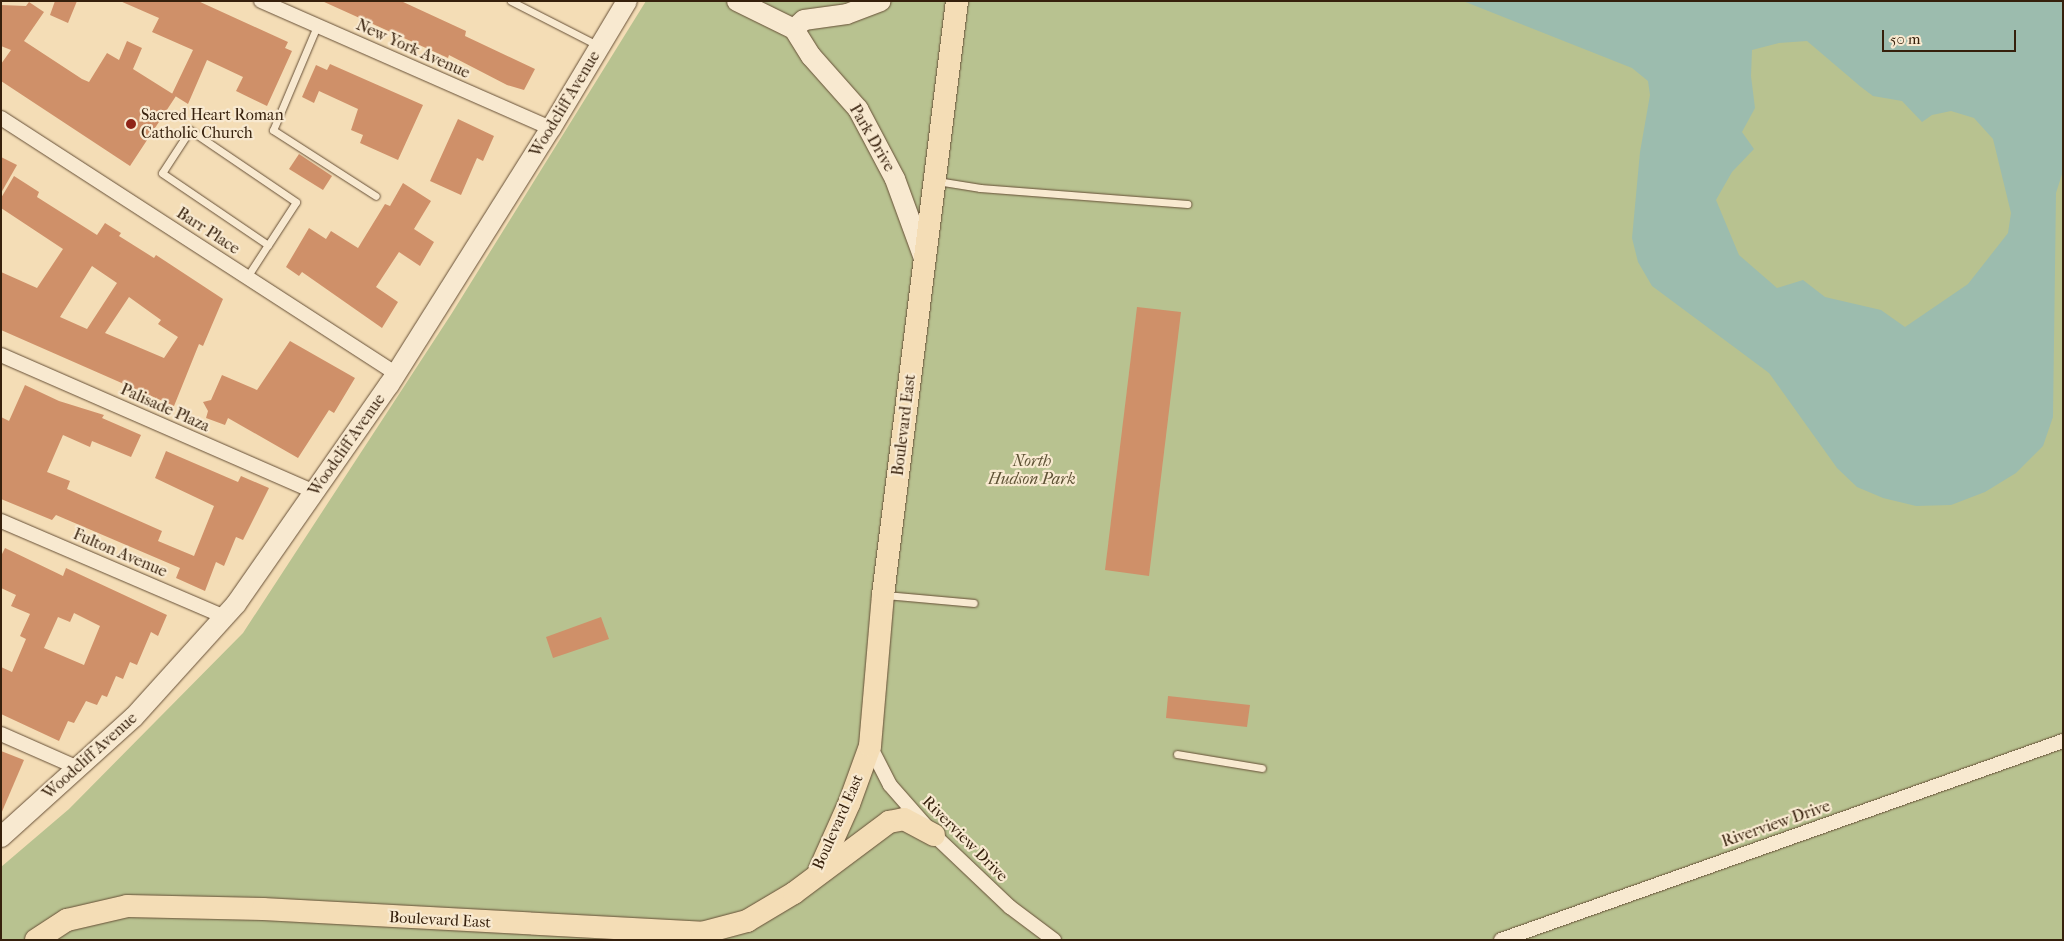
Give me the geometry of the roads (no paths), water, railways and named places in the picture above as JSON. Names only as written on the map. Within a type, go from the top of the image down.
[{"type":"main road","name":"Woodcliff Avenue","points":[[1,837],[134,717],[225,617],[396,374],[551,128],[627,1]]},
{"type":"main road","points":[[737,1],[794,29],[804,20],[847,14],[881,1]]},
{"type":"main road","name":"Boulevard East","points":[[36,940],[67,920],[126,906],[263,910],[702,933],[747,921],[794,893],[818,872],[849,804],[870,746],[883,595],[957,1]]},
{"type":"main road","name":"Park Drive","points":[[794,29],[812,56],[858,109],[871,132],[895,179],[925,261]]},
{"type":"main road","points":[[818,872],[891,821],[904,819],[934,835]]},
{"type":"street","name":"New York Avenue","points":[[261,1],[551,128]]},
{"type":"street","name":"Barr Place","points":[[1,118],[396,374]]},
{"type":"street","name":"Palisade Plaza","points":[[1,355],[314,492]]},
{"type":"street","name":"Fulton Avenue","points":[[1,521],[225,617]]},
{"type":"street","points":[[1,734],[78,768]]},
{"type":"street","name":"Riverview Drive","points":[[1501,940],[2063,741]]},
{"type":"street","name":"Riverview Drive","points":[[870,746],[890,786],[934,835],[1010,907],[1054,940]]},
{"type":"lane","points":[[511,1],[600,47]]},
{"type":"lane","points":[[317,26],[273,130],[376,196]]},
{"type":"lane","points":[[247,277],[268,245],[296,202],[190,130],[162,173],[268,245]]},
{"type":"lane","points":[[935,181],[980,188],[1187,204]]},
{"type":"lane","points":[[883,595],[974,602]]},
{"type":"lane","points":[[1177,754],[1262,768]]},
{"type":"place","name":"Sacred Heart Roman Catholic Church","points":[[131,124]]},
{"type":"park label","name":"North Hudson Park","points":[[1032,470]]}]
